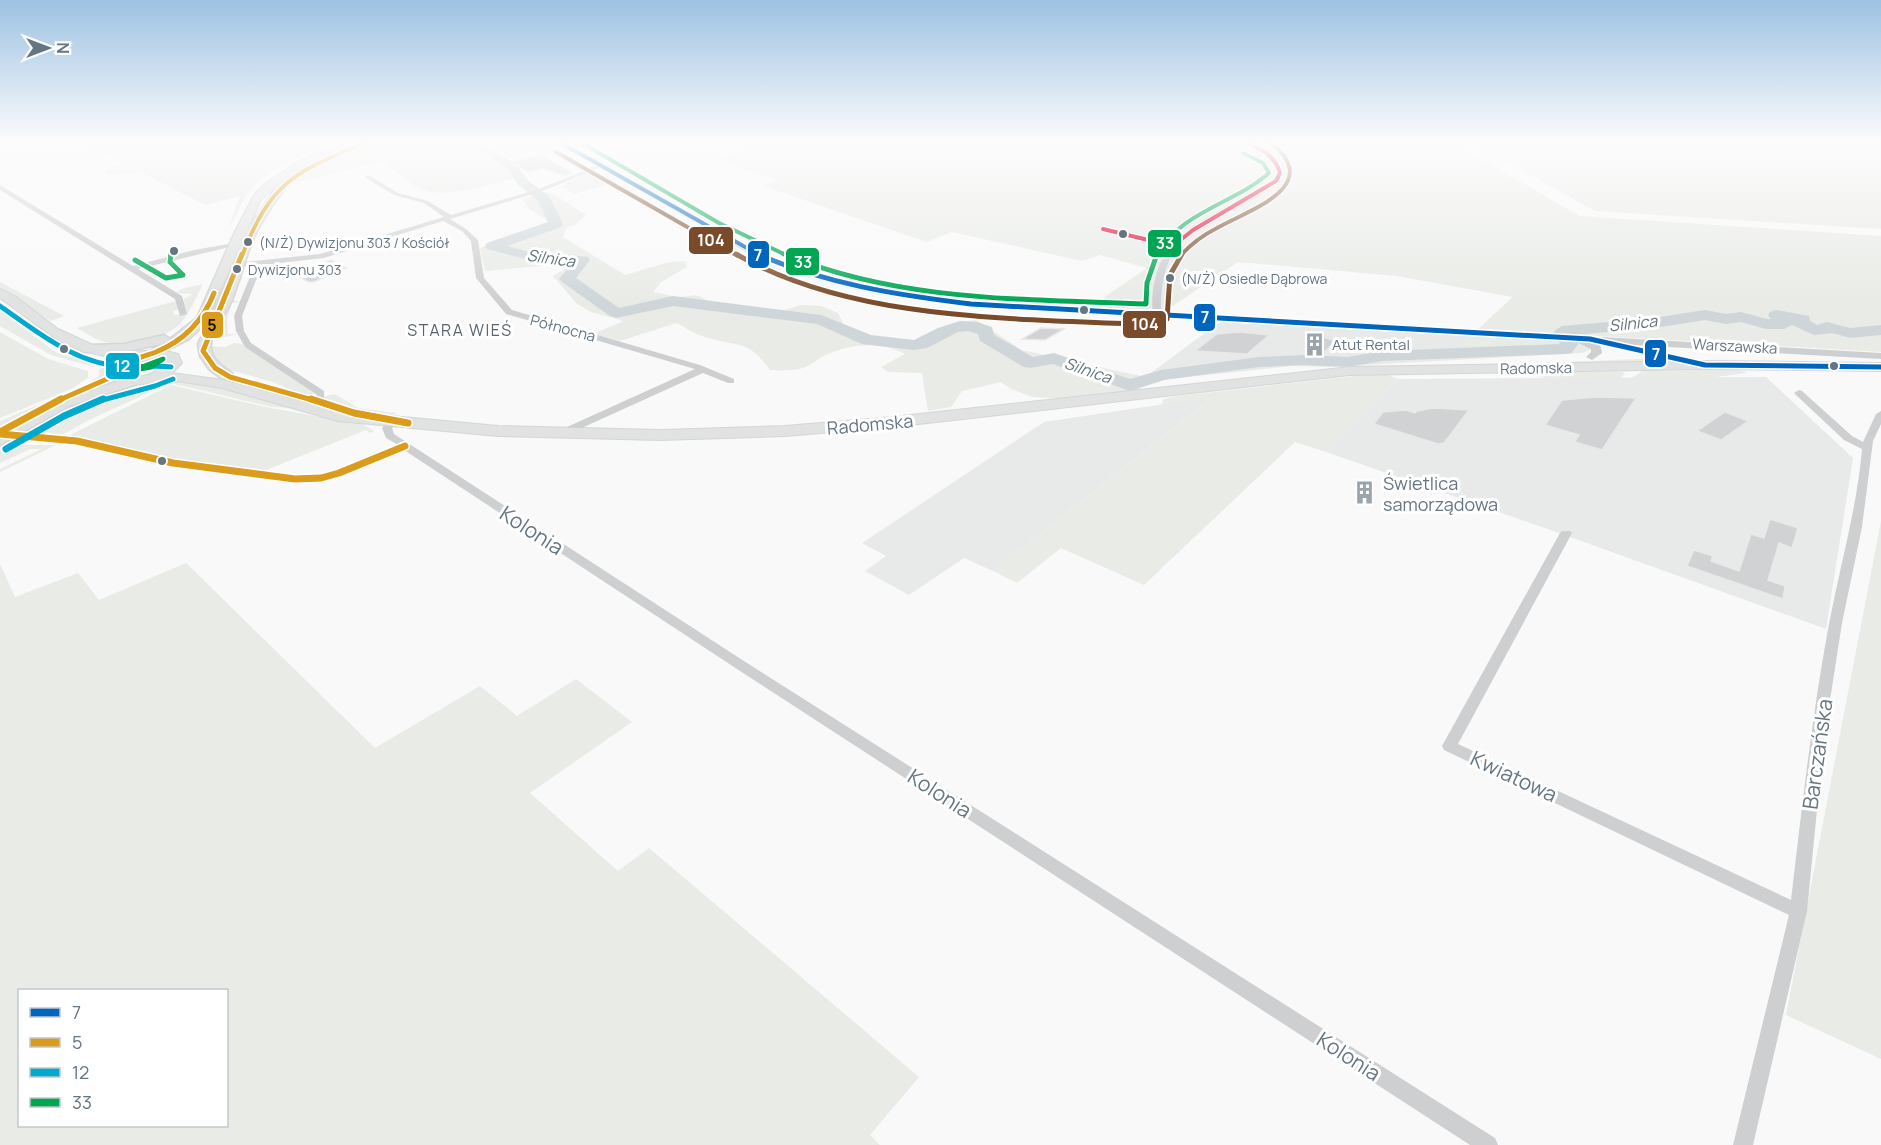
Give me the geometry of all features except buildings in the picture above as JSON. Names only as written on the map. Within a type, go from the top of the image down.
[{"type":"main road","points":[[227,376],[216,368],[203,351],[206,324],[234,245],[260,196]]},
{"type":"main road","points":[[2,435],[49,404],[118,371],[218,318],[250,235],[274,196]]},
{"type":"main road","points":[[0,293],[58,334],[87,349],[145,356]]},
{"type":"main road","points":[[0,306],[57,348],[118,371],[123,380],[140,380]]},
{"type":"main road","points":[[87,349],[114,349],[153,343],[206,324]]},
{"type":"main road","points":[[2,435],[64,403],[163,373],[182,347],[206,324]]},
{"type":"main road","name":"Warszawska","points":[[1592,357],[1658,355],[1881,357]]},
{"type":"main road","name":"Radomska","points":[[145,356],[256,383],[316,404],[371,418],[400,432],[684,435],[823,428],[1052,406],[1273,378],[1445,363],[1592,357]]},
{"type":"main road","name":"Radomska","points":[[1367,370],[1704,365]]},
{"type":"main road","name":"Warszawska","points":[[1704,365],[1881,367]]},
{"type":"main road","name":"Radomska","points":[[140,380],[171,377],[200,380],[329,414],[371,418]]},
{"type":"street","points":[[15,196],[179,298],[183,314]]},
{"type":"street","name":"Północna","points":[[405,196],[426,202],[474,240],[480,278],[509,312],[703,369],[731,381]]},
{"type":"street","points":[[238,266],[321,256],[519,196]]},
{"type":"street","name":"Warszawska","points":[[654,196],[754,253],[787,268],[830,282],[884,294],[960,303],[1881,357]]},
{"type":"street","points":[[1158,315],[1157,280],[1163,262],[1173,246],[1193,230],[1251,196]]},
{"type":"street","points":[[130,269],[194,252],[234,245]]},
{"type":"street","points":[[276,262],[274,267],[253,279],[238,316],[240,331],[248,345],[321,393],[321,396]]},
{"type":"street","points":[[1574,338],[1596,347],[1597,353],[1592,357]]},
{"type":"street","name":"Warszawska","points":[[1590,339],[1704,365]]},
{"type":"street","points":[[560,434],[703,369]]},
{"type":"street","points":[[1799,393],[1848,438],[1868,448]]},
{"type":"street","name":"Barczańska","points":[[1743,1145],[1798,911],[1817,739],[1836,622],[1856,527],[1868,441],[1881,414]]},
{"type":"street","points":[[2,435],[76,441],[173,463],[295,479],[321,478],[339,473],[400,432]]},
{"type":"street","name":"Kolonia","points":[[400,432],[752,673],[1488,1145]]},
{"type":"street","name":"Kwiatowa","points":[[1566,533],[1449,746],[1798,911]]},
{"type":"shaded area","points":[[188,196],[238,196],[205,205]]},
{"type":"shaded area","points":[[240,196],[246,196],[242,202],[228,230]]},
{"type":"shaded area","points":[[532,196],[557,196],[586,215],[576,224],[566,228],[563,237],[625,275],[669,262],[685,261],[687,267],[661,282],[653,292],[677,297],[698,296],[709,303],[775,313],[801,305],[821,306],[838,313],[846,329],[869,339],[920,344],[947,327],[976,320],[1022,350],[1145,377],[1150,381],[1138,390],[1069,399],[1033,397],[1011,389],[1001,382],[962,391],[951,407],[928,411],[922,373],[888,372],[881,367],[905,354],[886,347],[857,346],[828,354],[803,368],[770,370],[755,353],[747,348],[702,336],[676,323],[620,341],[592,334],[624,321],[591,312],[577,304],[553,276],[575,263],[485,271],[480,248],[548,224],[547,220],[529,209],[523,200]]},
{"type":"shaded area","points":[[794,196],[1546,196],[1580,216],[1881,236],[1881,352],[1478,329],[1513,297],[1397,276],[1238,262],[1165,311],[1090,307],[1147,268],[1100,255],[1082,261],[952,232],[927,242]]},
{"type":"shaded area","points":[[1569,196],[1881,196],[1881,229],[1595,211]]},
{"type":"shaded area","points":[[239,276],[243,276],[233,300],[240,302],[232,303],[227,320],[228,334],[237,334],[208,341],[223,319]]},
{"type":"shaded area","points":[[0,282],[64,316],[51,321],[0,289]]},
{"type":"shaded area","points":[[203,284],[189,310],[180,324],[165,334],[137,342],[118,344],[96,339],[77,328],[176,301],[178,309],[173,311],[174,315],[186,314],[184,299],[193,294],[177,293],[181,289]]},
{"type":"shaded area","points":[[0,311],[57,353],[100,364],[94,367],[51,355],[0,326]]},
{"type":"shaded area","points":[[1220,322],[1466,336],[1459,350],[1378,353],[1284,367],[1150,381],[1145,377]]},
{"type":"shaded area","points":[[0,332],[48,359],[88,371],[88,378],[71,389],[0,418]]},
{"type":"shaded area","points":[[1466,336],[1578,342],[1592,349],[1582,353],[1330,367],[1290,366],[1262,362],[1458,350]]},
{"type":"shaded area","points":[[234,343],[242,344],[315,393],[312,396],[319,398],[335,394],[358,408],[397,413],[391,416],[370,413],[316,401],[273,382],[219,367],[207,346],[225,347]]},
{"type":"shaded area","points":[[1639,359],[1679,362],[1464,366]]},
{"type":"shaded area","points":[[106,366],[110,372],[104,378],[36,408],[0,428],[0,421],[86,385],[99,376],[99,370]]},
{"type":"shaded area","points":[[1738,370],[1747,373],[1708,378],[1632,378],[1642,371]]},
{"type":"shaded area","points":[[1465,372],[1625,373],[1621,378],[1553,380],[1536,376]]},
{"type":"shaded area","points":[[1374,374],[1388,375],[1398,379],[1326,452],[1295,442],[1144,585],[1061,548],[1017,583],[993,571],[1207,402],[1198,399],[1162,405],[1163,399]]},
{"type":"shaded area","points":[[1766,377],[1853,458],[1826,629],[1326,452],[1398,379]]},
{"type":"shaded area","points":[[176,380],[213,386],[293,408],[272,407],[171,383]]},
{"type":"shaded area","points":[[165,385],[62,435],[68,436],[171,385],[270,408],[362,424],[374,431],[370,433],[366,430],[261,472],[180,460],[82,439],[52,435],[38,428],[50,418],[80,403],[115,393]]},
{"type":"shaded area","points":[[1198,399],[1208,401],[993,571],[964,558],[909,595],[865,571],[886,556],[862,543],[1044,422]]},
{"type":"shaded area","points":[[14,445],[56,445],[0,472],[0,469],[42,449],[30,449],[0,463],[0,450]]},
{"type":"shaded area","points":[[1881,521],[1881,1059],[1786,1015]]},
{"type":"shaded area","points":[[186,563],[375,748],[480,686],[517,716],[576,679],[632,722],[530,793],[618,871],[649,848],[919,1077],[870,1135],[880,1145],[0,1145],[0,564],[15,597],[78,573],[99,600]]},
{"type":"waterway","name":"Silnica","points":[[541,196],[556,224],[492,246],[526,255],[583,260],[567,279],[616,313],[673,301],[821,320],[868,340],[914,345],[921,344],[952,328],[977,327],[986,331],[986,337],[1030,363],[1054,358],[1130,385],[1161,375],[1259,362],[1304,360],[1348,362],[1383,356],[1566,349],[1569,344],[1562,331],[1654,323],[1705,315],[1726,319],[1741,317],[1766,324],[1784,324],[1776,315],[1803,319],[1797,321],[1814,330],[1826,330],[1827,327],[1850,333],[1881,330]]},
{"type":"transit line","name":"5","points":[[272,196],[252,231],[228,292],[207,336],[203,351],[215,368],[230,377],[269,386],[354,413],[408,423]]},
{"type":"transit line","name":"104","points":[[634,196],[749,262],[797,282],[847,297],[951,314],[1157,325],[1167,319],[1170,275],[1176,261],[1187,248],[1201,237],[1274,196]]},
{"type":"transit line","name":"7","points":[[655,196],[754,253],[781,265],[860,288],[971,304],[1590,339],[1705,365],[1881,367]]},
{"type":"transit line","name":"33","points":[[673,196],[747,237],[803,262],[886,285],[973,296],[1146,304],[1147,283],[1152,264],[1160,249],[1184,225],[1231,196]]},
{"type":"transit line","points":[[1103,229],[1173,246],[1193,230],[1250,196]]},
{"type":"transit line","name":"33","points":[[135,260],[166,278],[183,275],[170,262],[170,256],[176,248]]},
{"type":"transit line","name":"5","points":[[116,375],[129,361],[160,350],[186,334],[200,320],[214,293]]},
{"type":"transit line","name":"12","points":[[0,306],[52,343],[83,359],[128,367],[157,365],[171,367]]},
{"type":"transit line","name":"33","points":[[163,359],[151,367],[134,370],[163,359]]},
{"type":"transit line","name":"5","points":[[0,432],[41,408],[116,375]]},
{"type":"transit line","name":"12","points":[[6,449],[76,410],[110,397],[173,379]]},
{"type":"transit line","name":"5","points":[[0,434],[77,441],[173,463],[295,479],[321,478],[339,473],[405,446]]},
{"type":"place","name":"(N/Ż) Dywizjonu 303 / Kościół","points":[[248,242]]},
{"type":"place","name":"Dywizjonu 303","points":[[237,269]]},
{"type":"place","name":"(N/Ż) Osiedle Dąbrowa","points":[[1170,278]]},
{"type":"place","name":"Atut Rental","points":[[1314,344]]},
{"type":"place","name":"Świetlica samorządowa","points":[[1365,493]]},
{"type":"district","name":"STARA WIEŚ","points":[[460,330]]}]
